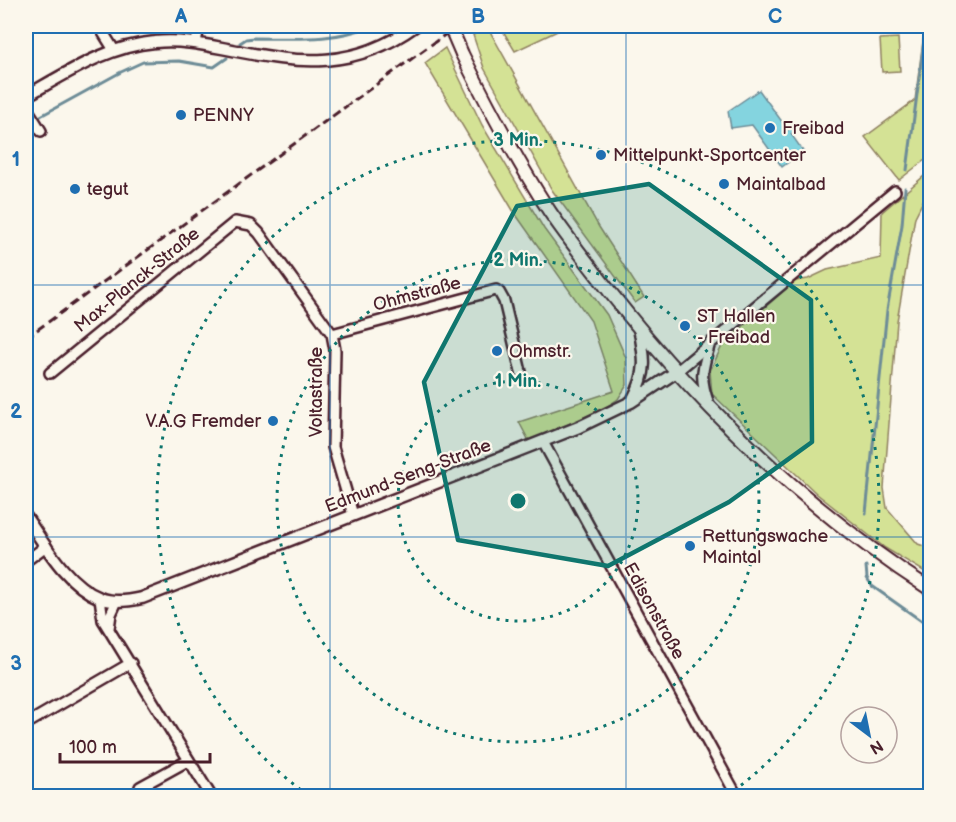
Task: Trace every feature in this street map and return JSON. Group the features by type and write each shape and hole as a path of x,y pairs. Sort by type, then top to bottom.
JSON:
{"main road":[{"path":"450,26 501,129 536,190 582,256 676,372 774,470 823,512 857,539 930,589"}],"street":[{"path":"99,26 114,50"},
{"path":"196,43 199,26"},
{"path":"26,96 87,62 114,50 152,42 196,43 292,61 322,61 361,53 415,26"},
{"path":"26,107 42,131"},
{"name":"Edmund-Seng-Straße","path":"100,598 117,601 148,597 596,420 631,402 676,372 895,191"},
{"name":"Max-Planck-Straße","path":"50,373 235,222 247,224"},
{"name":"Voltastraße","path":"247,224 259,233 332,334 335,350 333,447 353,515"},
{"name":"Ohmstraße","path":"332,334 496,290 500,292 504,301 521,372"},
{"path":"631,402 641,385 645,369 639,328"},
{"path":"710,407 702,385 702,374 711,343"},
{"name":"Edisonstraße","path":"543,442 736,796"},
{"path":"26,517 68,573 100,598 103,620 211,796"},
{"path":"26,561 46,546"},
{"path":"110,628 110,619 117,601"},
{"path":"26,724 131,663"},
{"path":"140,787 189,760"}],"highlighted area":[{"path":"649,184 811,300 812,442 729,502 608,566 458,540 424,382 517,206"}],"green space":[{"path":"487,26 599,227 644,297 635,303 552,190 484,68 473,35"},
{"path":"500,26 568,26 515,51"},
{"path":"925,26 930,26 930,156 899,180 865,137 915,100"},
{"path":"898,38 900,71 882,72 880,39"},
{"path":"445,48 482,125 544,229 607,315 626,358 627,385 618,399 603,409 529,441 519,422 614,391 591,321 514,212 425,63"},
{"path":"930,171 930,187 915,217 897,321 884,488 887,508 918,544 930,548 930,575 885,548 817,494 712,394 710,371 723,344 795,281 808,279 827,270 881,258 882,212"}],"water":[{"name":"Freibad","path":"759,90 788,130 797,124 800,127 791,134 803,151 782,167 752,125 731,128 728,111"}],"waterway":[{"path":"240,43 254,38 327,37 370,26"},
{"path":"907,170 926,26"},
{"path":"26,124 143,62 179,61 214,67 227,58"},
{"path":"866,513 887,310 902,225 905,188"},
{"path":"866,566 867,578 872,586 930,627"}],"railway":[{"path":"26,338 457,26"}],"place":[{"name":"PENNY","path":"181,115"},
{"name":"Freibad","path":"770,128"},
{"name":"Mittelpunkt-Sportcenter","path":"601,155"},
{"name":"Maintalbad","path":"724,184"},
{"name":"tegut","path":"75,189"},
{"name":"ST Hallen - Freibad","path":"685,326"},
{"name":"Ohmstr.","path":"497,351"},
{"name":"V.A.G Fremder","path":"273,421"},
{"name":"Rettungswache Maintal","path":"690,546"}]}
